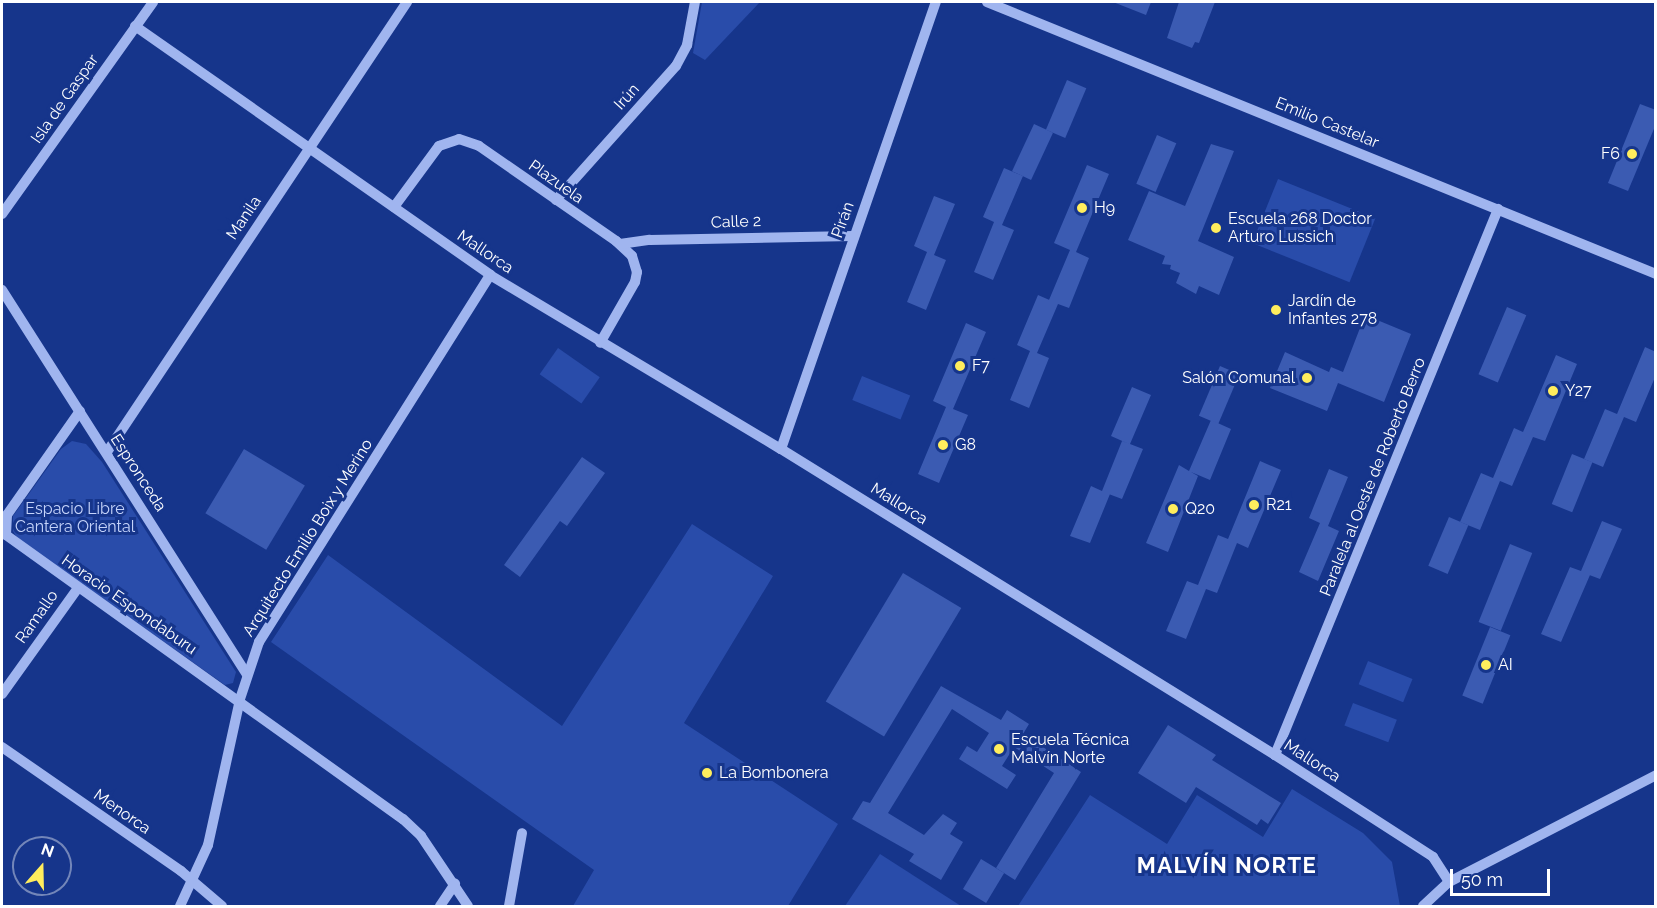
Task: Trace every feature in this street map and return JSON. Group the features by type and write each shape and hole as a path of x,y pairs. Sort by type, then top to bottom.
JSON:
{"street":[{"name":"Isla de Gaspar","path":"2,214 153,2"},
{"name":"Manila","path":"107,452 407,2"},
{"name":"Irún","path":"556,200 676,66 687,45 695,2"},
{"name":"Pirán","path":"781,449 936,2"},
{"name":"Emilio Castelar","path":"987,2 1656,274"},
{"name":"Mallorca","path":"135,26 490,275 600,344 781,449 1275,755 1433,857 1449,882"},
{"name":"Plazuela","path":"394,207 431,154 448,141 459,139 479,146 620,244 636,265 635,282 600,344"},
{"name":"Paralela al Oeste de Roberto Berro","path":"1275,755 1498,209"},
{"name":"Calle 2","path":"620,244 650,240 853,236"},
{"name":"Arquitecto Emilio Boix y Merino","path":"180,906 193,883 215,820 240,699 259,642 490,275"},
{"name":"Espronceda","path":"2,290 247,674"},
{"name":"Horacio Espondaburu","path":"80,411 7,515 5,531 12,541 240,699"},
{"name":"Ramallo","path":"2,694 78,588"},
{"path":"240,699 403,819 421,836 468,906"},
{"name":"Menorca","path":"2,747 222,906"},
{"path":"1423,906 1449,882 1656,775"},
{"path":"509,906 522,833"},
{"path":"440,906 455,884"}],"green space":[{"path":"702,2 760,2 705,60 693,53"},
{"path":"1278,179 1375,218 1350,282 1252,243"},
{"path":"558,348 600,377 581,403 540,374"},
{"path":"862,376 910,395 900,420 852,400"},
{"name":"Espacio Libre Cantera Oriental","path":"72,441 86,444 102,462 236,672 233,683 225,685 17,538 13,531 13,516 61,449"},
{"path":"692,524 773,576 684,723 838,824 788,906 573,906 594,870 271,642 328,555 562,726"},
{"path":"1368,661 1413,679 1403,702 1359,684"},
{"path":"1353,703 1397,720 1388,742 1344,725"},
{"path":"1292,789 1363,833 1392,862 1400,906 1018,906 1090,795 1167,844 1197,795 1263,837"},
{"path":"880,854 961,906 845,906"}],"building":[{"path":"1113,2 1151,2 1146,15"},
{"path":"1179,2 1215,2 1199,43 1195,42 1192,48 1167,38"},
{"path":"1067,80 1086,88 1065,138 1046,130"},
{"name":"F6","path":"1640,104 1656,110 1656,124 1628,191 1608,183"},
{"path":"1034,124 1053,133 1031,180 1012,171"},
{"path":"1157,135 1176,143 1156,192 1136,184"},
{"path":"1211,144 1234,151 1198,241 1234,257 1219,295 1199,286 1196,294 1176,283 1180,273 1170,269 1171,265 1162,264 1165,256 1128,240 1149,191 1185,206"},
{"path":"1087,165 1109,174 1076,252 1089,258 1069,308 1058,304 1037,353 1049,358 1029,408 1010,400 1030,351 1017,345 1038,295 1049,300 1070,250 1054,243"},
{"path":"1004,168 1023,176 1002,225 1014,230 993,280 974,272 994,222 983,217"},
{"path":"934,196 955,204 934,255 946,260 926,310 907,302 927,252 914,246"},
{"path":"1507,307 1526,315 1498,382 1478,374"},
{"path":"1365,315 1411,334 1384,402 1338,383 1327,411 1270,388 1285,352 1329,372 1331,367 1343,372"},
{"path":"966,323 986,332 953,409 968,415 939,483 918,474 946,407 933,401"},
{"path":"1645,347 1656,352 1656,375 1636,422 1624,417 1603,467 1584,459 1605,409 1617,414"},
{"path":"1556,355 1577,364 1545,441 1533,437 1512,486 1500,481 1480,530 1460,522 1481,473 1493,478 1514,428 1523,432"},
{"path":"1220,366 1239,374 1218,424 1199,416"},
{"path":"1132,387 1151,395 1130,444 1143,449 1122,499 1110,494 1090,543 1070,536 1091,486 1102,491 1122,441 1129,444 1111,436"},
{"name":"Q20","path":"1211,420 1231,429 1210,480 1191,472 1198,476 1168,552 1146,543 1179,465 1189,471"},
{"path":"244,449 305,486 266,550 205,513"},
{"path":"1572,454 1592,462 1572,512 1552,504"},
{"path":"582,457 605,473 567,526 560,521 520,577 504,565"},
{"path":"1260,461 1281,470 1248,548 1237,543 1217,593 1206,589 1186,639 1166,631 1187,581 1198,585 1218,535 1228,539"},
{"path":"1329,469 1348,477 1328,526 1339,531 1318,581 1299,572 1320,523 1309,518"},
{"path":"1449,517 1468,525 1448,574 1428,566"},
{"path":"1602,521 1622,529 1600,579 1590,575 1561,642 1541,634 1570,567 1581,571"},
{"path":"1510,544 1532,553 1501,631 1479,622"},
{"path":"903,573 961,608 884,737 826,702"},
{"name":"AI","path":"1490,627 1510,635 1483,704 1462,696"},
{"path":"941,686 1001,720 1007,710 1029,724 1023,734 1081,772 1015,880 996,868 1054,773 1014,747 1002,766 1016,775 1007,789 959,759 967,746 977,752 989,733 952,709 888,813 924,835 943,814 957,823 950,834 963,842 941,880 909,861 914,854 852,819 863,801 870,803"},
{"path":"1168,725 1216,755 1212,760 1281,803 1268,824 1261,819 1257,825 1196,787 1186,803 1138,773"},
{"path":"981,859 1004,873 986,903 963,889"}],"place":[{"name":"F6","path":"1632,154"},
{"name":"H9","path":"1082,208"},
{"name":"Escuela 268 Doctor Arturo Lussich","path":"1216,228"},
{"name":"Jardín de Infantes 278","path":"1276,310"},
{"name":"F7","path":"960,366"},
{"name":"Salón Comunal","path":"1307,378"},
{"name":"Y27","path":"1553,391"},
{"name":"G8","path":"943,445"},
{"name":"R21","path":"1254,505"},
{"name":"Q20","path":"1173,509"},
{"name":"AI","path":"1486,665"},
{"name":"Escuela Técnica Malvín Norte","path":"999,749"},
{"name":"La Bombonera","path":"707,773"}],"district":[{"name":"MALVÍN NORTE","path":"1227,866"}]}
